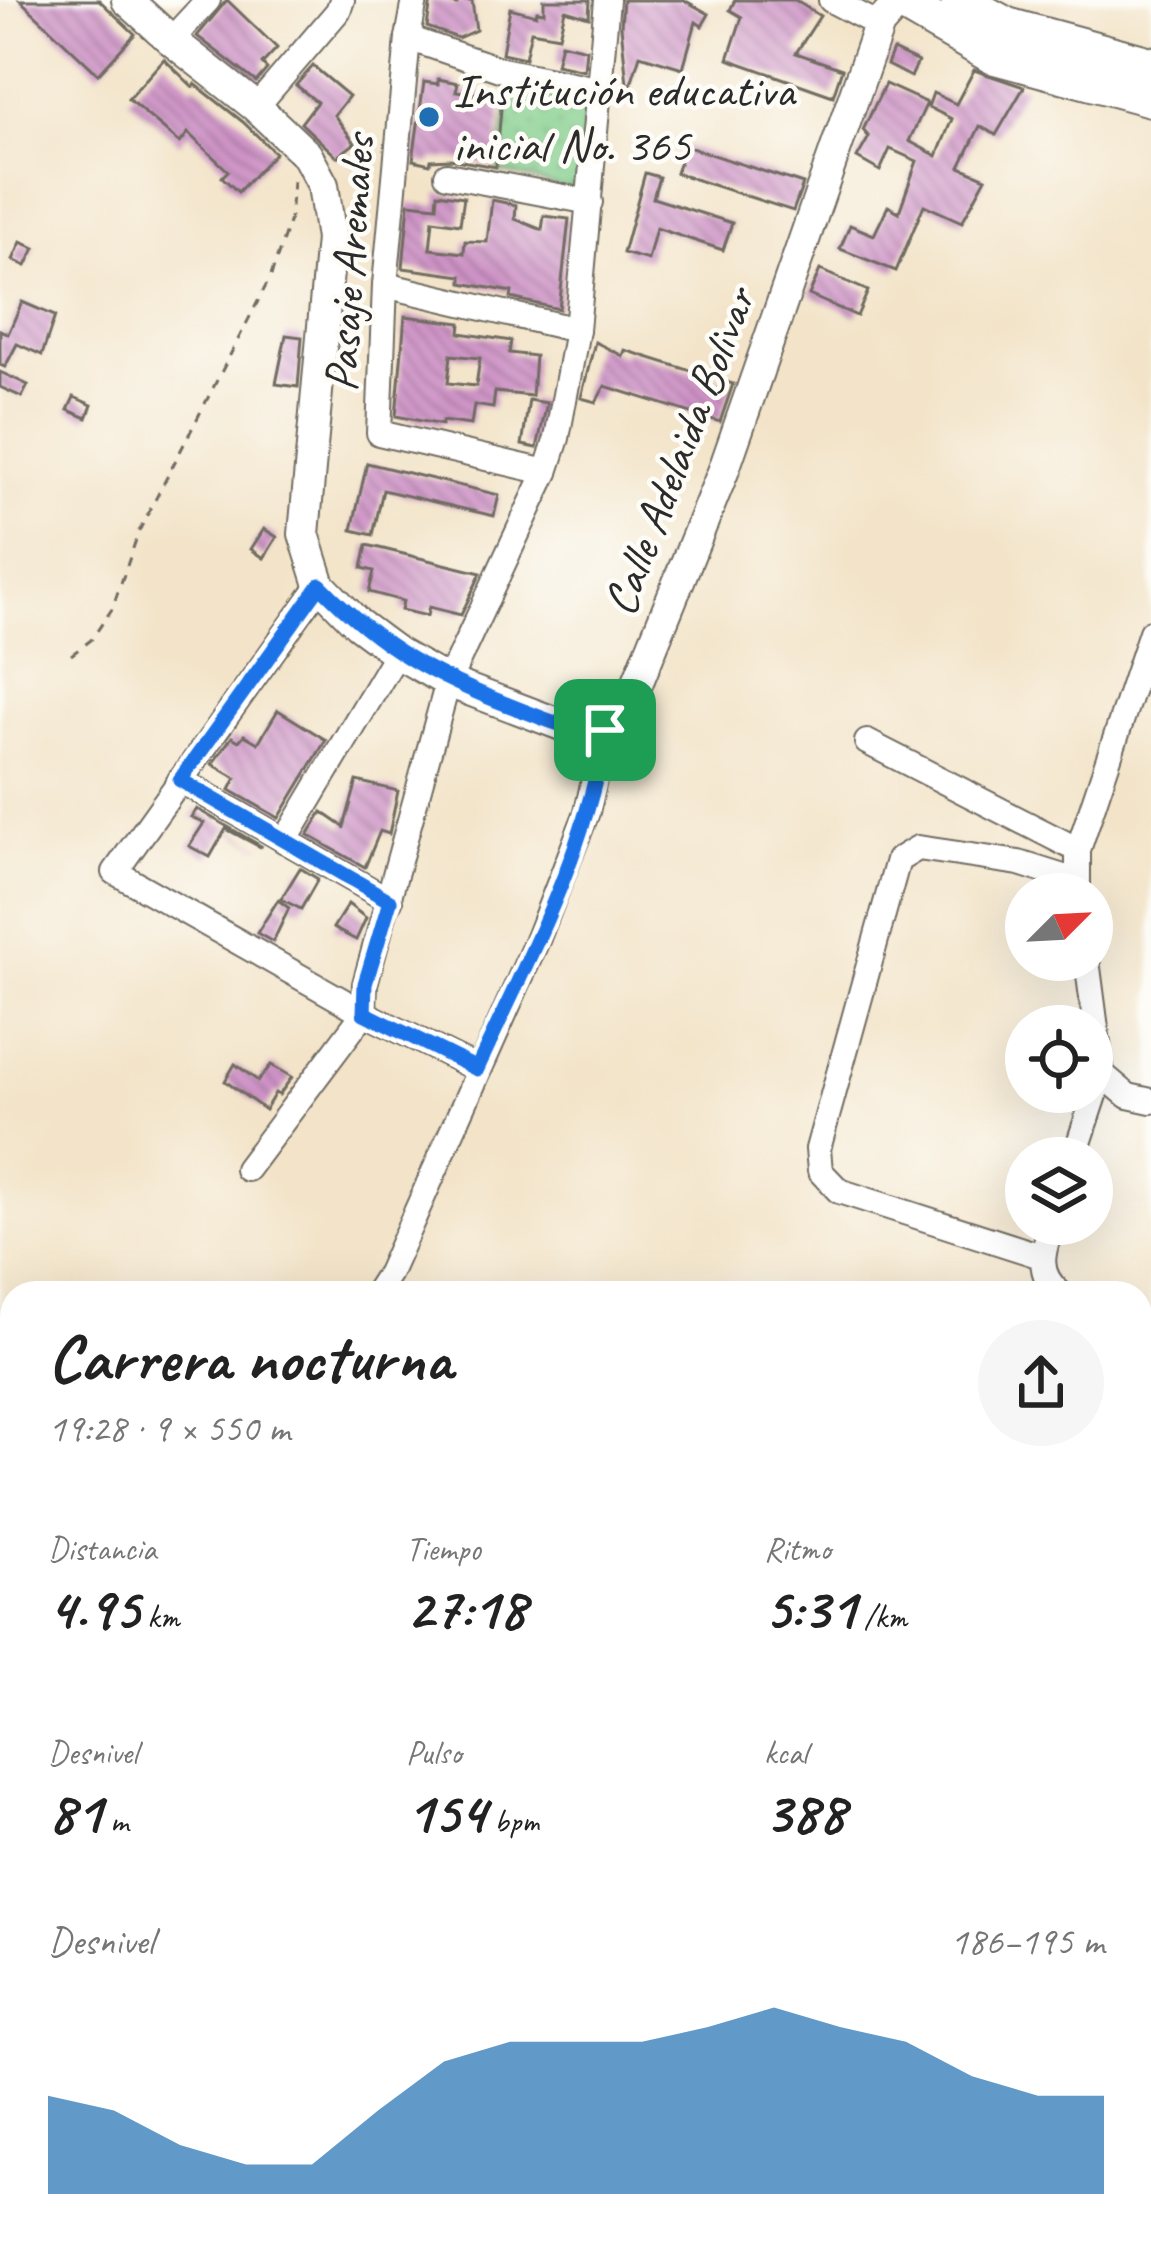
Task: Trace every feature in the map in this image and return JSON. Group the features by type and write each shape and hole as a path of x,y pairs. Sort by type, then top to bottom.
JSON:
{"highway":[{"path":"959,0 1007,26 1151,65"},
{"path":"894,7 992,55 1151,98"}],"main road":[{"path":"127,0 256,106 307,155 323,185 331,239 304,534 320,585 358,624 448,682 580,732 605,730"},
{"name":"Calle Adelaida Bolivar","path":"605,730 624,716 723,472 894,7"}],"street":[{"path":"171,40 208,0"},
{"path":"256,106 342,0"},
{"name":"Pasaje Aremales","path":"416,0 408,38 386,285 379,434 546,472"},
{"path":"248,1168 364,1013 365,984 448,682 546,472 557,438 577,330 607,0"},
{"path":"831,0 894,7"},
{"path":"408,38 502,70 601,90"},
{"path":"447,175 590,202"},
{"path":"386,285 577,330"},
{"path":"320,585 115,872 364,1013 477,1069"},
{"path":"1077,873 1078,850 1151,632"},
{"path":"285,841 397,653"},
{"path":"384,1281 538,938 587,812 605,730"},
{"path":"867,742 1078,850"},
{"path":"180,780 390,901"},
{"path":"1041,1256 839,1191 820,1171 818,1148 898,860 918,848 1019,863 1042,873"},
{"path":"1113,1083 1128,1096 1151,1101"},
{"path":"1045,1245 1041,1256 1047,1281"}],"path":[{"path":"71,655 91,640 112,609 139,531 271,276 290,219 294,178 313,166"}],"green space":[{"path":"512,79 589,98 576,191 497,171"}],"building":[{"path":"20,0 99,0 135,34 98,74"},
{"path":"227,0 277,48 262,64 267,69 256,82 197,36"},
{"path":"431,0 457,5 458,1 472,1 476,30 458,38 427,27"},
{"path":"544,0 590,0 589,17 565,10 559,36 531,31 525,58 502,53 510,8 536,15 544,12"},
{"path":"623,0 684,0 709,14 702,26 696,22 683,68 640,55 628,93 621,26"},
{"path":"735,0 795,0 820,16 796,53 842,69 833,96 728,59 742,17 730,10"},
{"path":"561,43 586,49 584,70 556,64"},
{"path":"893,50 918,62 911,77 887,65"},
{"path":"164,59 275,153 238,192 222,177 228,171 188,133 180,143 128,99"},
{"path":"313,66 349,96 334,115 355,143 337,157 301,123 317,102 296,85"},
{"path":"974,70 1024,87 996,135 980,126 960,167 986,178 962,222 924,205 896,271 840,249 850,225 874,235 888,206 899,212 917,161 890,149 880,171 857,158 869,137 863,130 885,84 927,103 909,141 937,156 952,119 928,107 933,93 956,104"},
{"path":"438,79 458,83 456,91 502,97 496,167 450,159 431,160 430,164 413,160 424,82 438,84"},
{"path":"685,146 803,184 793,211 676,173"},
{"path":"645,173 659,177 653,198 732,223 723,250 656,228 648,260 623,253"},
{"path":"438,193 464,197 460,224 433,220 430,249 464,253 465,241 487,242 492,200 516,205 515,219 542,230 544,216 569,219 559,309 511,298 512,292 462,283 462,276 403,268 409,203 437,206"},
{"path":"21,242 35,248 26,266 13,260"},
{"path":"820,270 868,291 857,316 809,295"},
{"path":"22,302 55,316 42,355 17,344 5,367 0,365 0,330 8,334"},
{"path":"405,316 461,323 460,333 511,341 509,353 535,356 532,396 495,392 493,408 474,405 471,425 396,416","holes":["451,355 480,358 476,386 448,383"]},
{"path":"286,335 302,337 298,387 276,384"},
{"path":"595,342 623,356 625,350 733,384 720,422 605,386 596,402 581,398"},
{"path":"0,372 28,385 22,397 0,387"},
{"path":"74,397 92,405 87,418 68,410"},
{"path":"529,400 547,403 537,448 522,445"},
{"path":"367,463 499,495 494,516 383,490 373,535 352,530"},
{"path":"264,529 277,537 264,558 251,549"},
{"path":"367,545 481,573 461,615 429,607 427,616 401,610 403,601 369,592 374,571 362,568"},
{"path":"278,710 326,740 279,818 230,790 236,778 212,764 232,737 239,741 244,735 258,743"},
{"path":"357,781 398,791 389,834 380,831 365,867 308,835 322,812 344,827"},
{"path":"197,809 261,846 226,829 210,857 189,846 204,823 191,817"},
{"path":"300,868 318,879 301,909 281,899"},
{"path":"278,900 289,908 273,942 257,933"},
{"path":"348,904 366,918 356,940 333,928"},
{"path":"235,1064 258,1081 271,1065 292,1077 265,1110 225,1081"}],"place":[{"name":"Institución educativa inicial No. 365","path":"429,117"}],"route":[{"path":"320,585 358,624 448,682 580,732 605,730 587,812 538,938 477,1069 364,1013 365,984 390,901 180,780 320,585"}]}
